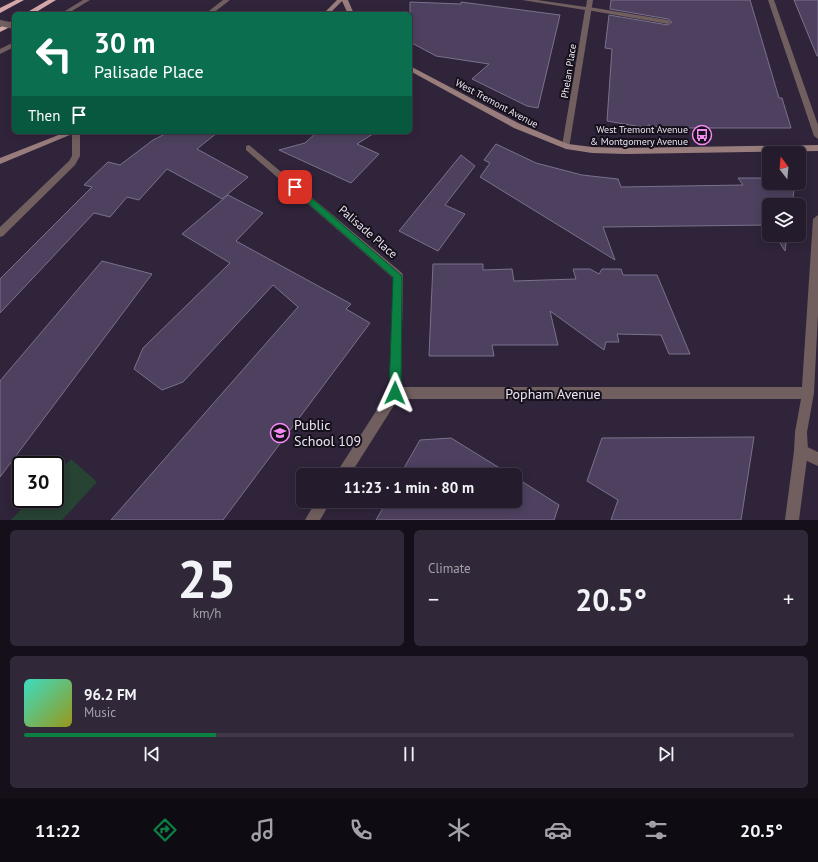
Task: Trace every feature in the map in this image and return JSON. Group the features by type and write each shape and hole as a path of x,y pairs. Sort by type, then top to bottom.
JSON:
{"highway":[{"path":"0,11 21,0"},
{"path":"32,12 53,0"},
{"path":"0,30 12,23"}],"main road":[{"path":"328,12 340,0"},
{"path":"345,0 350,12"},
{"name":"West Tremont Avenue","path":"412,69 517,126 566,146 592,150 626,151 818,148"},
{"path":"0,161 70,134"}],"street":[{"path":"66,12 86,0"},
{"path":"211,12 227,0"},
{"path":"525,0 668,22"},
{"name":"Phelan Place","path":"566,146 590,0"},
{"path":"771,0 818,136"},
{"path":"0,23 12,26"},
{"path":"0,52 12,45"},
{"path":"0,233 72,163 76,156 75,134"},
{"name":"Palisade Place","path":"249,148 398,276 395,393"},
{"path":"792,520 801,451 801,432 808,394 818,219"},
{"path":"347,468 395,393"},
{"name":"Popham Avenue","path":"395,393 808,394"},
{"path":"801,451 818,459"},
{"path":"312,520 320,508"}],"green space":[{"path":"71,459 97,482 62,520 11,520 22,508 64,508 64,466"}],"building":[{"path":"611,0 750,0 779,98 782,98 791,128 666,128 648,125 648,128 607,121 612,49 605,48 609,15 668,25 672,22 668,19 610,9"},
{"path":"794,0 818,0 818,56 817,56"},
{"path":"410,2 461,4 461,2 560,15 538,108 527,106 472,79 489,64 436,56 412,43 412,12 410,12"},
{"path":"165,134 216,134 197,149 248,177 222,199 167,169 139,200 127,197 110,217 94,213 0,313 0,279 92,187 84,185 108,162 120,165 153,140"},
{"path":"315,134 373,134 357,144 379,154 351,183 279,150 305,143"},
{"path":"496,144 536,163 582,175 618,179 621,187 743,185 738,178 762,178 762,190 794,190 793,198 762,198 762,225 603,227 615,260 480,177 490,163 484,160"},
{"path":"461,155 475,166 445,205 465,214 438,251 399,231"},
{"path":"228,195 263,213 236,241 351,304 346,309 370,323 223,520 111,520 298,307 273,285 183,382 162,390 134,369 143,348 230,263 182,234"},
{"path":"779,242 786,242 785,251"},
{"path":"102,261 152,274 16,456 12,456 12,461 0,477 0,381"},
{"path":"433,264 483,264 483,270 512,269 514,281 576,279 573,269 590,269 599,274 602,269 621,269 623,275 657,275 690,354 669,354 661,335 617,334 619,342 606,342 604,350 550,311 558,345 492,345 494,356 429,356"},
{"path":"754,437 741,520 611,520 618,500 587,481 602,438"},
{"path":"451,438 500,468 404,468 420,440"},
{"path":"522,481 559,505 554,520 376,520 383,508 522,508"}],"place":[{"name":"West Tremont Avenue & Montgomery Avenue","path":"702,135"},
{"name":"Public School 109","path":"280,433"}],"route":[{"path":"295,187 398,276 395,393"}]}
